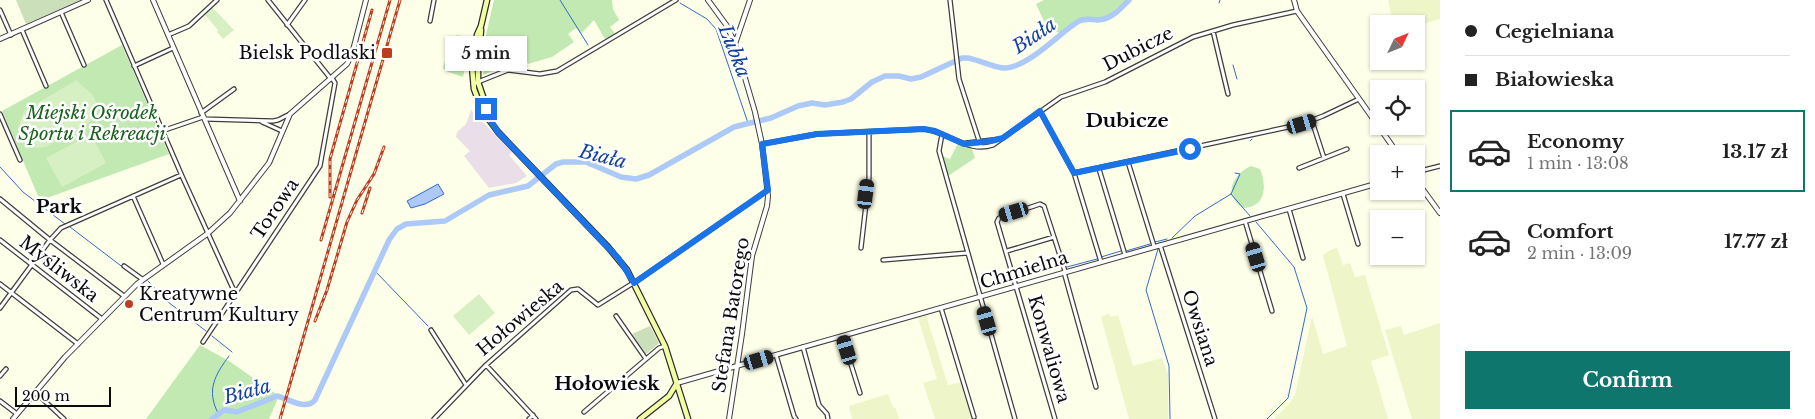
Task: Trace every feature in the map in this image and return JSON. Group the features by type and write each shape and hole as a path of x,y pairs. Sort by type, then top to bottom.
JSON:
{"main road":[{"path":"487,0 481,26 478,82 492,123"},
{"path":"481,26 477,35 473,56 473,84 482,110 536,172 619,259 634,283 665,346 688,419"},
{"path":"640,419 669,396 677,384"},
{"path":"669,396 682,398"}],"street":[{"path":"0,39 88,0"},
{"path":"106,0 181,175 235,294"},
{"path":"153,0 240,201"},
{"path":"168,35 189,26 217,0"},
{"path":"268,0 331,78"},
{"path":"287,24 305,0"},
{"path":"202,116 259,121 278,120 290,114 344,68 350,60 366,0"},
{"path":"430,21 434,0"},
{"path":"473,84 508,70 540,74 557,71 676,0"},
{"path":"708,0 730,31 735,44"},
{"path":"735,44 750,0"},
{"path":"762,144 817,134 924,129 942,134 973,147 981,147 981,141 971,119 957,66 950,0"},
{"path":"1294,0 1297,10 1392,145"},
{"path":"0,10 11,35"},
{"name":"Dubicze","path":"981,147 993,145 1061,97 1105,82 1173,47 1213,31 1297,10"},
{"path":"61,12 84,65"},
{"path":"22,30 46,86"},
{"path":"730,31 739,31"},
{"path":"1213,31 1228,94"},
{"name":"Stefana Batorego","path":"729,419 752,256 767,206 768,190 759,128 735,44"},
{"path":"134,66 173,48"},
{"name":"Torowa","path":"203,342 320,166 335,83 331,78"},
{"path":"162,130 202,116 234,89"},
{"path":"1074,173 1312,121 1359,99"},
{"path":"1040,111 1074,173 1101,262"},
{"path":"0,114 20,160"},
{"path":"13,419 78,344 124,296 142,279 207,234 221,222 240,201 269,162 290,114"},
{"path":"259,121 282,131"},
{"path":"1312,121 1324,158"},
{"path":"861,248 868,178 870,132"},
{"path":"942,134 939,151 1015,419"},
{"name":"Dubicze","path":"964,144 1003,138"},
{"path":"1299,168 1347,149"},
{"path":"1128,162 1154,246"},
{"path":"1425,170 1440,166"},
{"path":"1099,169 1125,255"},
{"path":"0,308 50,240 67,225 181,175"},
{"name":"Chmielna","path":"677,384 1370,186"},
{"path":"634,283 768,190"},
{"path":"1425,192 1440,213"},
{"path":"1343,194 1358,244"},
{"path":"132,196 162,264"},
{"path":"0,199 124,296"},
{"name":"Konwaliowa","path":"1054,236 1046,208 1042,205 1001,216 997,222 1007,251 1054,419"},
{"path":"1289,209 1303,258"},
{"path":"1245,221 1272,311"},
{"path":"1007,251 1054,236 1096,387"},
{"name":"Myśliwska","path":"0,240 102,319"},
{"name":"Owsiana","path":"1160,245 1215,419"},
{"path":"883,260 967,252"},
{"path":"124,266 142,279"},
{"name":"Hołowieska","path":"434,419 486,365 573,289 578,289 598,305 634,283"},
{"path":"0,284 78,344"},
{"path":"941,308 974,417"},
{"path":"616,316 646,360"},
{"path":"431,330 466,385"},
{"path":"842,336 860,393"},
{"path":"584,412 659,348 665,346"},
{"path":"803,347 819,406 828,419"},
{"path":"776,355 796,419"},
{"path":"486,365 536,419"},
{"path":"0,376 6,368"},
{"path":"35,392 64,419"},
{"path":"0,401 17,414"},
{"path":"529,419 533,415"}],"shaded area":[{"path":"471,110 512,152 509,155 527,176 516,183 489,188 464,156 470,151 456,137 457,132 466,124"}],"green space":[{"path":"16,0 80,0 26,24"},
{"path":"494,0 612,0 613,9 619,20 610,27 615,34 605,39 594,20 581,34 576,28 568,34 574,42 552,57 528,64 526,59 517,61 520,69 501,69 483,75 486,35"},
{"path":"1044,0 1129,0 1114,15 1100,20 1081,20 1064,34 1048,30 1036,4"},
{"path":"1388,0 1440,0 1440,19 1425,23 1425,15 1391,15"},
{"path":"213,8 234,30 223,39 205,15"},
{"path":"457,35 471,40 463,77 446,71 443,68 451,40"},
{"name":"Miejski Ośrodek Sportu i Rekreacji","path":"122,45 169,154 44,199 38,196 2,111"},
{"path":"77,80 95,99 96,110 94,116 85,126 48,146 36,148 30,146 25,142 20,131 21,117 24,111"},
{"path":"91,134 106,163 62,187 46,158"},
{"path":"958,143 972,149 975,158 948,176 942,156 950,159"},
{"path":"1251,166 1260,169 1264,182 1263,195 1256,204 1243,208 1233,197 1232,185 1239,174"},
{"path":"1337,248 1343,265 1350,263 1355,277 1365,275 1389,355 1371,361 1388,419 1274,419 1295,395 1312,316 1323,354 1347,346 1323,255"},
{"path":"479,294 495,313 469,335 453,316"},
{"path":"1109,314 1111,317 1118,315 1133,366 1162,358 1168,374 1168,419 1129,419 1101,317"},
{"path":"926,315 948,385 963,382 974,419 935,419 923,383 937,379 918,318"},
{"path":"1440,323 1440,419 1412,419 1385,330 1401,326 1404,335"},
{"path":"650,326 659,343 645,355 632,334"},
{"path":"200,345 229,361 279,396 269,419 146,419"},
{"path":"888,394 899,419 852,419 849,406"}],"water":[{"path":"438,184 444,194 425,204 411,208 407,201"}],"waterway":[{"path":"560,0 588,45"},
{"name":"Biała","path":"212,419 224,410 237,412 277,396 302,404 311,403 315,400 389,240 397,229 406,224 445,221 489,195 528,186 556,164 563,162 586,162 621,177 636,179 649,175 734,127 771,118 798,106 812,103 825,105 843,102 851,99 872,82 885,76 899,76 911,79 921,77 962,58 972,59 1001,68 1014,66 1034,56 1079,21 1107,18 1129,0"},
{"name":"Lubka","path":"680,3 707,19 716,29 748,123"},
{"path":"1233,65 1237,79"},
{"path":"0,167 23,192 65,224"},
{"path":"1172,238 1195,216 1231,194 1240,174 1235,173"},
{"path":"1231,194 1250,216"},
{"path":"1256,222 1294,267 1307,308 1288,398 1267,419"},
{"path":"70,227 137,278"},
{"path":"1155,242 1167,239"},
{"path":"1126,251 1150,244"},
{"path":"1158,249 1146,290 1169,366 1170,419"},
{"path":"1101,257 1121,251"},
{"path":"1067,267 1097,259"},
{"path":"375,271 428,326"},
{"path":"148,281 168,302 206,331"},
{"path":"212,336 232,352"},
{"path":"218,413 214,405 214,383 216,376 229,356"}],"railway":[{"path":"321,240 390,0"},
{"path":"280,419 400,0"},
{"path":"330,197 330,159 372,10"},
{"path":"315,321 327,290 347,222 357,200 374,174 384,147"},
{"path":"362,213 370,188"}],"place":[{"name":"Bielsk Podlaski","path":"387,53"},
{"name":"Kreatywne Centrum Kultury","path":"129,304"}],"district":[{"name":"Dubicze","path":"1127,120"},
{"name":"Park","path":"59,206"},
{"name":"Hołowiesk","path":"607,383"}],"route":[{"path":"486,109 498,132 602,240 619,259 634,283 768,190 762,144 817,134 924,129 935,131 964,144 991,141 1003,138 1040,111 1074,173 1190,149"}]}
